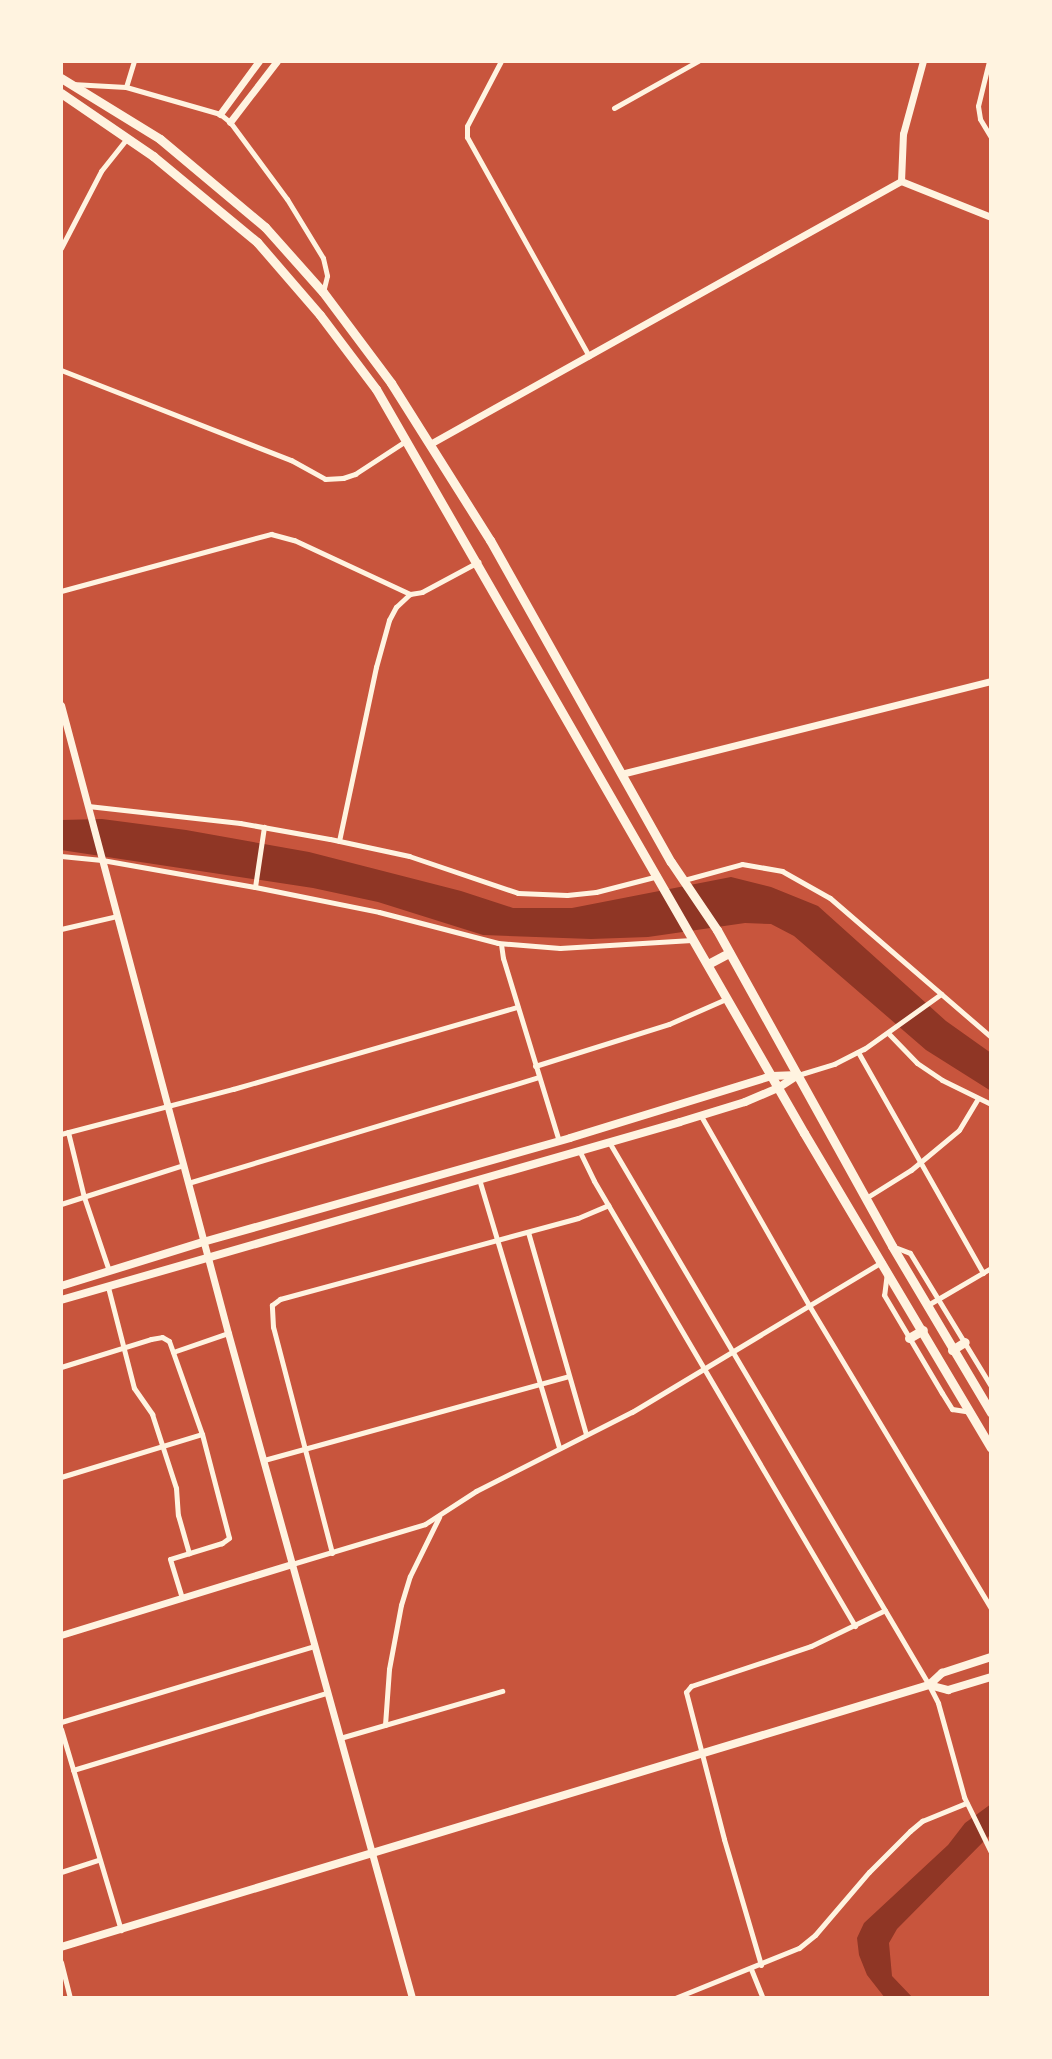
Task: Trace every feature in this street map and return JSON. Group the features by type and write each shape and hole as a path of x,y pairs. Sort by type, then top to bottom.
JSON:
{"main road":[{"path":"61,78 160,139 265,227 323,292 391,383 490,540 621,774 717,930 926,1306 991,1413"},
{"path":"61,93 128,137 257,242 310,302 369,379 478,562 778,1088 991,1448"},
{"path":"310,302 323,292"},
{"path":"708,964 729,953"},
{"path":"61,1286 772,1076 797,1075"},
{"path":"61,1300 701,1116 778,1088 797,1075"},
{"path":"909,1338 923,1330"},
{"path":"952,1350 965,1342"},
{"path":"61,1947 929,1685 942,1673 991,1657"},
{"path":"929,1685 948,1690 991,1677"}],"street":[{"path":"126,88 134,61"},
{"path":"220,114 259,61"},
{"path":"230,122 277,61"},
{"path":"501,61 467,126 467,137 590,356"},
{"path":"614,108 698,61"},
{"path":"901,181 903,134 923,61"},
{"path":"989,61 978,106 980,119 991,137"},
{"path":"71,84 126,88 220,114 230,122 287,199 323,258 327,276 323,292"},
{"path":"61,248 102,171 128,137"},
{"path":"430,444 901,181"},
{"path":"901,181 991,217"},
{"path":"61,370 291,460 325,479 355,474 407,440"},
{"path":"61,591 271,534 294,540 410,594 422,592 478,562"},
{"path":"339,841 376,667 391,613 410,594"},
{"path":"621,774 991,681"},
{"path":"61,705 203,1242 411,1998"},
{"path":"89,809 264,827 339,841 409,856 518,893 566,895 596,892 659,878"},
{"path":"255,887 264,827"},
{"path":"61,856 102,860 255,887 379,912 468,938 502,944 560,948 693,936"},
{"path":"684,880 742,864 782,871 830,898 991,1037"},
{"path":"61,929 117,916"},
{"path":"502,944 517,1007 559,1141"},
{"path":"797,1075 817,1070 858,1052 889,1034 941,994"},
{"path":"535,1066 669,1024 728,998"},
{"path":"108,1271 65,1133 517,1007"},
{"path":"889,1034 917,1063 991,1104"},
{"path":"858,1052 983,1273"},
{"path":"188,1183 538,1077"},
{"path":"866,1198 959,1130 978,1098"},
{"path":"701,1116 810,1307 991,1608"},
{"path":"609,1142 929,1685 938,1703 966,1803 991,1852"},
{"path":"579,1150 608,1205 855,1626"},
{"path":"61,1203 183,1165"},
{"path":"479,1179 559,1447"},
{"path":"332,1553 273,1327 274,1304 280,1299 528,1232 608,1205"},
{"path":"528,1232 586,1434"},
{"path":"892,1246 910,1253 990,1383 975,1390"},
{"path":"61,1635 409,1530 439,1516 476,1491 559,1447 632,1412 884,1266 884,1294 909,1338 952,1409 970,1412"},
{"path":"926,1306 991,1268"},
{"path":"108,1287 122,1350 136,1393 148,1407 176,1488 178,1515 189,1553"},
{"path":"173,1352 228,1333"},
{"path":"61,1367 162,1337 168,1338 202,1434 229,1538 222,1544 170,1559 182,1598"},
{"path":"264,1461 569,1376"},
{"path":"61,1477 202,1434"},
{"path":"385,1725 389,1669 401,1605 410,1576 439,1516"},
{"path":"761,1965 685,1698 688,1688 790,1654 885,1610"},
{"path":"61,1721 314,1646"},
{"path":"340,1738 502,1691"},
{"path":"73,1770 327,1693"},
{"path":"61,1729 121,1930"},
{"path":"675,1998 761,1965 808,1942 869,1872 917,1825 966,1803"},
{"path":"61,1872 99,1860"},
{"path":"61,1962 70,1998"},
{"path":"751,1969 763,1998"}],"shaded area":[{"path":"102,819 186,830 309,852 461,891 513,908 572,908 731,877 771,887 818,906 946,1021 991,1053 991,1091 926,1050 794,936 771,924 745,923 648,937 591,939 483,935 378,902 313,888 61,850 61,820"},
{"path":"991,1804 991,1834 897,1929 889,1943 892,1976 913,1998 885,1998 867,1975 859,1955 857,1938 864,1923 948,1845 965,1823"}]}
